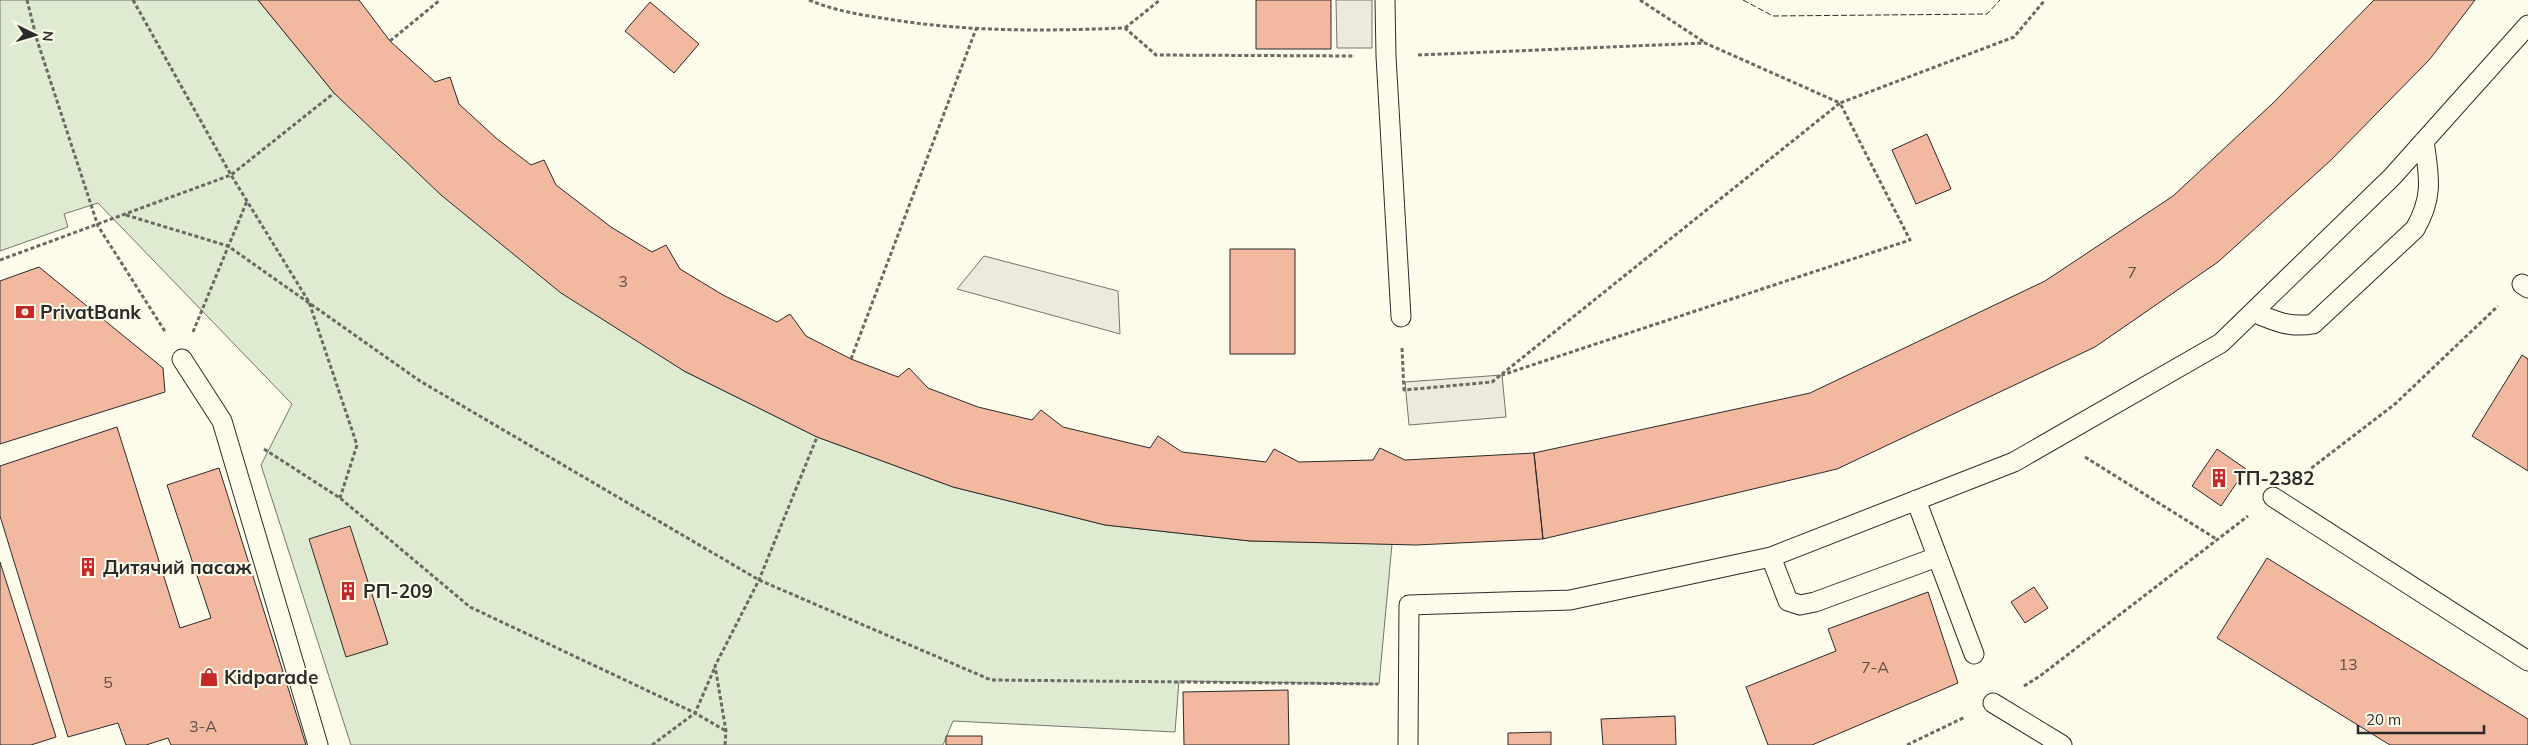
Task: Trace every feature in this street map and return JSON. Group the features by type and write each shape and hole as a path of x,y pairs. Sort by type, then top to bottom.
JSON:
{"lane":[{"path":"1385,0 1386,56 1401,317"},
{"path":"1408,745 1410,605 1570,600 1771,557 2014,462 2221,343 2392,177 2528,24"},
{"path":"2253,312 2282,324 2298,327 2313,324 2415,229 2424,213 2429,198 2430,182 2424,141"},
{"path":"182,359 222,421 318,745"},
{"path":"2273,497 2528,661"},
{"path":"1916,500 1974,654"},
{"path":"1771,557 1788,601 1800,605 1815,602 1937,557"},
{"path":"1993,703 2062,745"}],"path":[{"path":"27,0 37,40 98,226 182,359"},
{"path":"133,0 231,175 309,302 357,445 340,498"},
{"path":"390,41 440,0"},
{"path":"809,0 835,11 946,28 1038,31 1125,28 1160,0"},
{"path":"1502,375 1910,240 1840,103 1705,43 1640,0"},
{"path":"1401,317 1404,390 1492,382 1840,103 2014,36 2045,0"},
{"path":"1125,28 1156,55 1386,56 1705,43"},
{"path":"851,359 976,29"},
{"path":"0,260 98,226 231,175 334,93"},
{"path":"182,359 247,200"},
{"path":"126,215 228,246 420,381 759,580 991,680 1409,684"},
{"path":"1907,745 1993,703 2040,676 2395,404 2525,286"},
{"path":"222,421 340,498 470,607 695,713 726,731"},
{"path":"652,745 695,713 759,580 817,437"},
{"path":"2054,439 2218,540"},
{"path":"716,666 726,731 725,745"}],"green space":[{"path":"0,0 258,0 334,93 684,371 817,437 953,487 1105,525 1250,541 1392,544 1379,684 1179,681 1175,732 953,721 943,745 351,745 261,465 292,404 98,203 64,214 68,227 0,251"}],"shaded area":[{"path":"1336,0 1372,0 1372,48 1337,48"},
{"path":"984,256 1118,291 1120,334 957,289"},
{"path":"1502,375 1506,417 1409,425 1405,382"}],"building":[{"path":"258,0 359,0 390,41 435,82 450,77 459,104 496,138 531,165 544,160 556,185 611,227 652,252 666,245 680,269 723,295 777,322 790,314 806,336 851,359 898,377 909,368 928,388 978,407 1032,420 1041,410 1063,427 1150,448 1158,436 1182,452 1266,462 1274,449 1299,462 1373,460 1380,448 1405,460 1534,453 1543,539 1416,545 1250,541 1105,525 953,487 817,437 684,371 561,293 441,195 334,93"},
{"path":"1256,0 1331,0 1331,49 1256,49"},
{"path":"2374,0 2475,0 2430,59 2330,161 2218,262 2095,347 1837,469 1543,539 1534,453 1810,393 2045,281 2173,196 2272,104"},
{"path":"650,2 699,44 674,73 625,31"},
{"path":"1927,134 1951,189 1916,204 1892,150"},
{"path":"1230,249 1295,249 1295,354 1230,354"},
{"path":"39,267 163,368 165,392 0,444 0,281"},
{"path":"2522,355 2528,359 2528,471 2472,436"},
{"name":"Дитячий пасаж","path":"117,427 180,628 211,618 167,485 219,468 306,745 171,745 168,738 146,745 126,745 118,723 68,737 0,516 0,466"},
{"name":"ТП-2382","path":"2217,449 2246,469 2221,506 2192,486"},
{"name":"РП-209","path":"350,526 388,644 346,657 309,539"},
{"path":"2267,558 2528,719 2528,745 2390,745 2217,638"},
{"path":"0,562 56,737 31,745 0,745"},
{"path":"2034,587 2048,608 2025,623 2011,602"},
{"path":"1928,592 1958,683 1812,745 1768,745 1746,687 1836,651 1828,629"},
{"path":"1288,690 1289,745 1184,745 1183,692"},
{"path":"1675,716 1676,745 1603,745 1601,719"},
{"path":"1551,732 1551,745 1508,745 1508,733"},
{"path":"946,736 982,736 982,745 946,745"}],"fence":[{"path":"1743,0 1773,16 1987,14 2000,0"}],"place":[{"name":"PrivatBank","path":"25,312"},
{"name":"ТП-2382","path":"2219,478"},
{"name":"Дитячий пасаж","path":"88,567"},
{"name":"РП-209","path":"348,591"},
{"name":"Kidparade","path":"209,677"}]}
